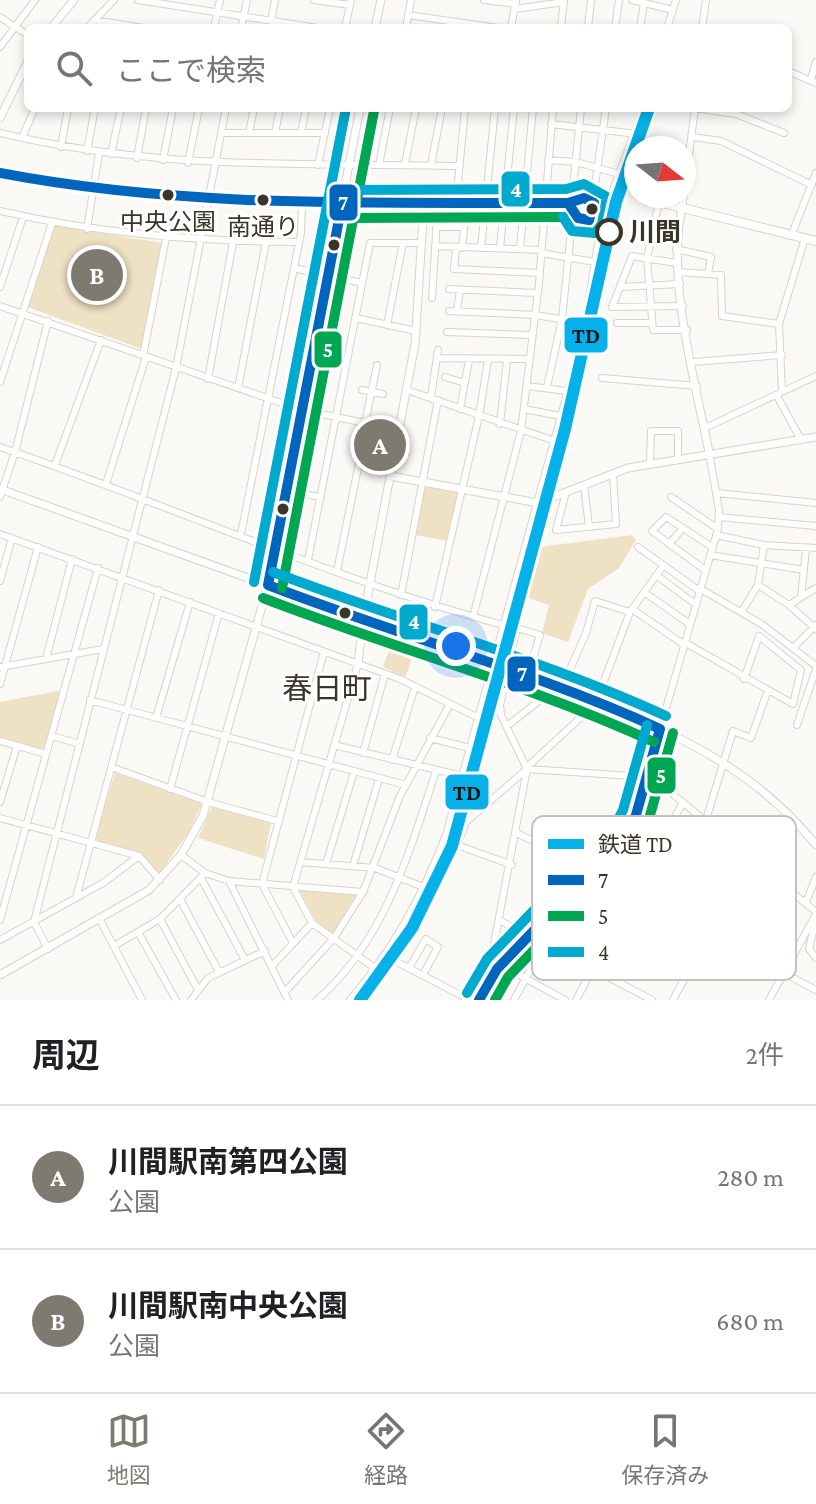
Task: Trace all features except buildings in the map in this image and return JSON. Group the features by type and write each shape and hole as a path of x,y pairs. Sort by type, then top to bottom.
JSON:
{"main road":[{"path":"682,208 816,241"}],"street":[{"path":"0,47 35,0"},
{"path":"54,24 74,0"},
{"path":"90,24 114,0"},
{"path":"138,0 291,24"},
{"path":"215,24 220,0"},
{"path":"242,24 247,0"},
{"path":"271,21 275,0"},
{"path":"314,0 350,2 346,24"},
{"path":"376,24 381,0"},
{"path":"407,24 411,0"},
{"path":"484,0 516,5 564,1 561,24"},
{"path":"588,24 591,0"},
{"path":"616,24 619,0"},
{"path":"632,0 673,10"},
{"path":"668,24 676,0"},
{"path":"703,24 706,0"},
{"path":"641,24 644,3"},
{"path":"408,15 470,24"},
{"path":"0,17 24,32"},
{"path":"94,20 105,24"},
{"path":"792,73 814,81 816,62"},
{"path":"0,118 24,69"},
{"path":"22,138 33,112"},
{"path":"61,147 67,112"},
{"path":"87,151 94,112"},
{"path":"111,154 120,112"},
{"path":"137,158 145,112"},
{"path":"163,160 172,112"},
{"path":"188,163 198,112"},
{"path":"48,949 34,922 176,368 225,112"},
{"path":"249,133 253,112"},
{"path":"275,133 279,112"},
{"path":"301,133 305,112"},
{"path":"318,165 329,112"},
{"path":"0,975 136,900 160,880 181,855 208,802 268,585 359,112"},
{"path":"379,165 389,112"},
{"path":"405,164 415,112"},
{"path":"431,165 441,112"},
{"path":"456,203 465,112"},
{"path":"481,248 495,112"},
{"path":"500,248 514,112"},
{"path":"520,249 533,112"},
{"path":"473,617 521,431 540,273 552,112"},
{"path":"577,199 573,188 581,112"},
{"path":"594,192 600,168 606,112"},
{"path":"610,198 643,112"},
{"path":"693,136 695,112"},
{"path":"722,112 736,114 784,133"},
{"path":"551,124 637,134"},
{"path":"0,133 61,147 188,163 460,166"},
{"path":"221,133 325,133"},
{"path":"696,137 721,141 814,184"},
{"path":"87,229 99,153"},
{"path":"548,160 576,162 619,174"},
{"path":"0,173 93,191 208,203 568,203 577,199 594,203 587,222 577,216 573,206 568,203"},
{"path":"791,236 816,173"},
{"path":"376,969 312,923 293,887 358,664 363,620 416,331 424,203"},
{"path":"432,298 438,203"},
{"path":"467,203 454,269 540,273"},
{"path":"241,534 294,268 302,204"},
{"path":"655,208 647,258 653,330 687,330"},
{"path":"635,816 719,517 680,284 676,249 682,208"},
{"path":"1,214 87,229 166,238 298,242"},
{"path":"547,387 562,319 571,231 577,216"},
{"path":"0,287 23,217"},
{"path":"0,382 52,223"},
{"path":"436,227 464,227"},
{"path":"350,1000 376,969 426,888 446,835 585,323 599,236"},
{"path":"106,484 144,356 166,238"},
{"path":"800,438 779,393 782,355 779,324 805,238"},
{"path":"208,379 233,242"},
{"path":"238,388 266,242"},
{"path":"308,560 370,243 422,243"},
{"path":"387,325 403,243"},
{"path":"435,246 520,249 595,262"},
{"path":"676,249 711,257 708,274"},
{"path":"683,306 612,307 632,256 721,275 722,316 779,324"},
{"path":"294,268 362,283"},
{"path":"620,287 680,284"},
{"path":"449,289 537,293"},
{"path":"457,310 460,290"},
{"path":"0,306 302,410 399,430"},
{"path":"635,323 636,306"},
{"path":"449,311 535,315 585,323"},
{"path":"356,318 416,331"},
{"path":"48,321 15,452 1,492 132,536 660,729 724,761 774,800 789,816"},
{"path":"617,323 652,323"},
{"path":"447,332 531,335"},
{"path":"55,465 101,340"},
{"path":"401,595 435,399 437,354 469,360 529,359"},
{"path":"693,362 782,355"},
{"path":"460,409 469,360"},
{"path":"435,607 479,416 488,360"},
{"path":"500,424 507,360"},
{"path":"337,571 377,365"},
{"path":"705,428 816,376"},
{"path":"445,377 465,383"},
{"path":"602,378 697,386"},
{"path":"527,386 567,391"},
{"path":"362,390 383,394"},
{"path":"407,390 552,440"},
{"path":"524,409 560,416"},
{"path":"650,463 651,431 678,431 678,458"},
{"path":"390,476 538,503 650,463 816,437"},
{"path":"0,447 145,497 401,595 503,625"},
{"path":"360,458 392,464"},
{"path":"566,492 556,530 616,524 613,474"},
{"path":"584,485 589,527"},
{"path":"286,491 321,497"},
{"path":"716,493 816,503"},
{"path":"671,497 717,532 764,545 816,548"},
{"path":"669,544 691,511"},
{"path":"705,570 652,531 666,517 711,551 761,565 804,570"},
{"path":"719,517 816,526"},
{"path":"0,534 385,674 479,718"},
{"path":"0,581 12,538"},
{"path":"742,611 758,585 764,545"},
{"path":"0,684 38,547"},
{"path":"638,547 699,589 763,625 816,668 797,725"},
{"path":"801,597 806,549"},
{"path":"46,659 72,559"},
{"path":"598,697 631,611 663,566"},
{"path":"0,920 2,901 98,568"},
{"path":"656,575 694,603"},
{"path":"758,585 815,627 793,648"},
{"path":"789,605 816,588"},
{"path":"76,898 159,590"},
{"path":"644,592 688,623"},
{"path":"564,683 586,633 595,601 631,611 744,679 793,704 801,670 759,636"},
{"path":"156,718 190,602"},
{"path":"170,789 219,613"},
{"path":"744,679 763,625"},
{"path":"495,967 527,768 500,705 517,628 540,635 530,667"},
{"path":"400,633 493,654"},
{"path":"400,633 487,679"},
{"path":"3,666 103,649"},
{"path":"293,943 262,884 324,652"},
{"path":"512,659 598,697 615,699 617,713"},
{"path":"363,753 385,674"},
{"path":"504,686 589,710 617,713"},
{"path":"392,760 415,687"},
{"path":"707,816 733,731 751,738 768,690"},
{"path":"507,726 544,697"},
{"path":"90,700 406,785"},
{"path":"229,881 286,996 334,938 363,892 414,766 450,704"},
{"path":"512,865 457,845 466,822 589,710"},
{"path":"52,736 80,744"},
{"path":"430,738 470,748"},
{"path":"0,741 46,754"},
{"path":"334,745 462,776"},
{"path":"0,802 17,746"},
{"path":"111,767 208,802 277,821"},
{"path":"527,768 647,777 701,816"},
{"path":"317,1000 356,955 401,878 436,771"},
{"path":"326,864 354,772"},
{"path":"353,866 379,779"},
{"path":"675,816 683,802"},
{"path":"0,818 139,856 160,880"},
{"path":"796,824 816,845"},
{"path":"517,833 532,841"},
{"path":"181,855 203,876 245,960"},
{"path":"0,940 123,870 139,856"},
{"path":"300,862 375,868 426,888"},
{"path":"203,876 363,892"},
{"path":"114,946 160,919 203,876"},
{"path":"806,902 816,877"},
{"path":"796,894 816,915 809,949 816,958"},
{"path":"181,901 219,972"},
{"path":"796,951 816,915"},
{"path":"160,919 198,990"},
{"path":"100,920 142,1000"},
{"path":"479,1000 495,967 531,936 501,921"},
{"path":"272,966 312,923"},
{"path":"138,932 176,1000"},
{"path":"409,968 426,939 438,947 423,975"},
{"path":"191,1000 219,972 265,951"},
{"path":"397,962 470,1000"},
{"path":"514,1000 532,966"},
{"path":"495,967 565,1000"},
{"path":"796,979 816,990"},
{"path":"576,1000 587,980"},
{"path":"615,980 652,1000"},
{"path":"673,1000 684,980"},
{"path":"769,1000 780,980"}],"shaded area":[{"path":"57,226 163,243 142,349 27,307 52,228"},
{"path":"369,427 396,433 390,462 363,457"},
{"path":"425,484 459,492 448,541 415,535"},
{"path":"633,535 636,540 619,568 588,589 568,642 542,633 549,605 525,597 539,547"},
{"path":"393,639 416,650 405,677 383,667"},
{"path":"58,691 61,695 45,751 0,738 0,702"},
{"path":"115,773 202,804 189,832 159,874 139,854 94,840"},
{"path":"212,807 271,823 264,859 198,838"},
{"path":"299,890 356,895 332,934 316,921"}],"rail line":[{"name":"TD","path":"360,1000 412,928 452,846 565,429 616,202 648,112"}],"transit line":[{"name":"4","path":"254,582 345,112"},
{"name":"5","path":"282,588 374,112"},
{"name":"7","path":"0,173 71,185 212,198 354,203 568,203"},
{"name":"4","path":"342,190 566,189 584,184 607,197 602,224 595,233 572,231 563,217"},
{"name":"7","path":"584,198 594,203 589,220 578,218 568,203 584,198"},
{"name":"7","path":"268,585 342,204"},
{"name":"5","path":"342,218 563,217"},
{"name":"4","path":"273,572 521,658 666,716"},
{"name":"7","path":"268,585 515,671 660,729"},
{"name":"5","path":"263,598 558,702 654,742"},
{"name":"4","path":"620,816 647,725"},
{"name":"7","path":"636,816 660,729"},
{"name":"5","path":"650,816 673,733"},
{"name":"4","path":"467,993 487,959 532,912"},
{"name":"7","path":"479,1000 497,969 532,933"},
{"name":"5","path":"495,1000 508,977 532,952"}],"place":[{"name":"中央公園","path":"168,195"},
{"name":"南通り","path":"263,200"},
{"name":"川間","path":"609,232"},
{"name":"川間駅南中央公園","path":"97,275"},
{"name":"川間駅南第四公園","path":"380,445"}],"district":[{"name":"春日町","path":"327,689"}]}
